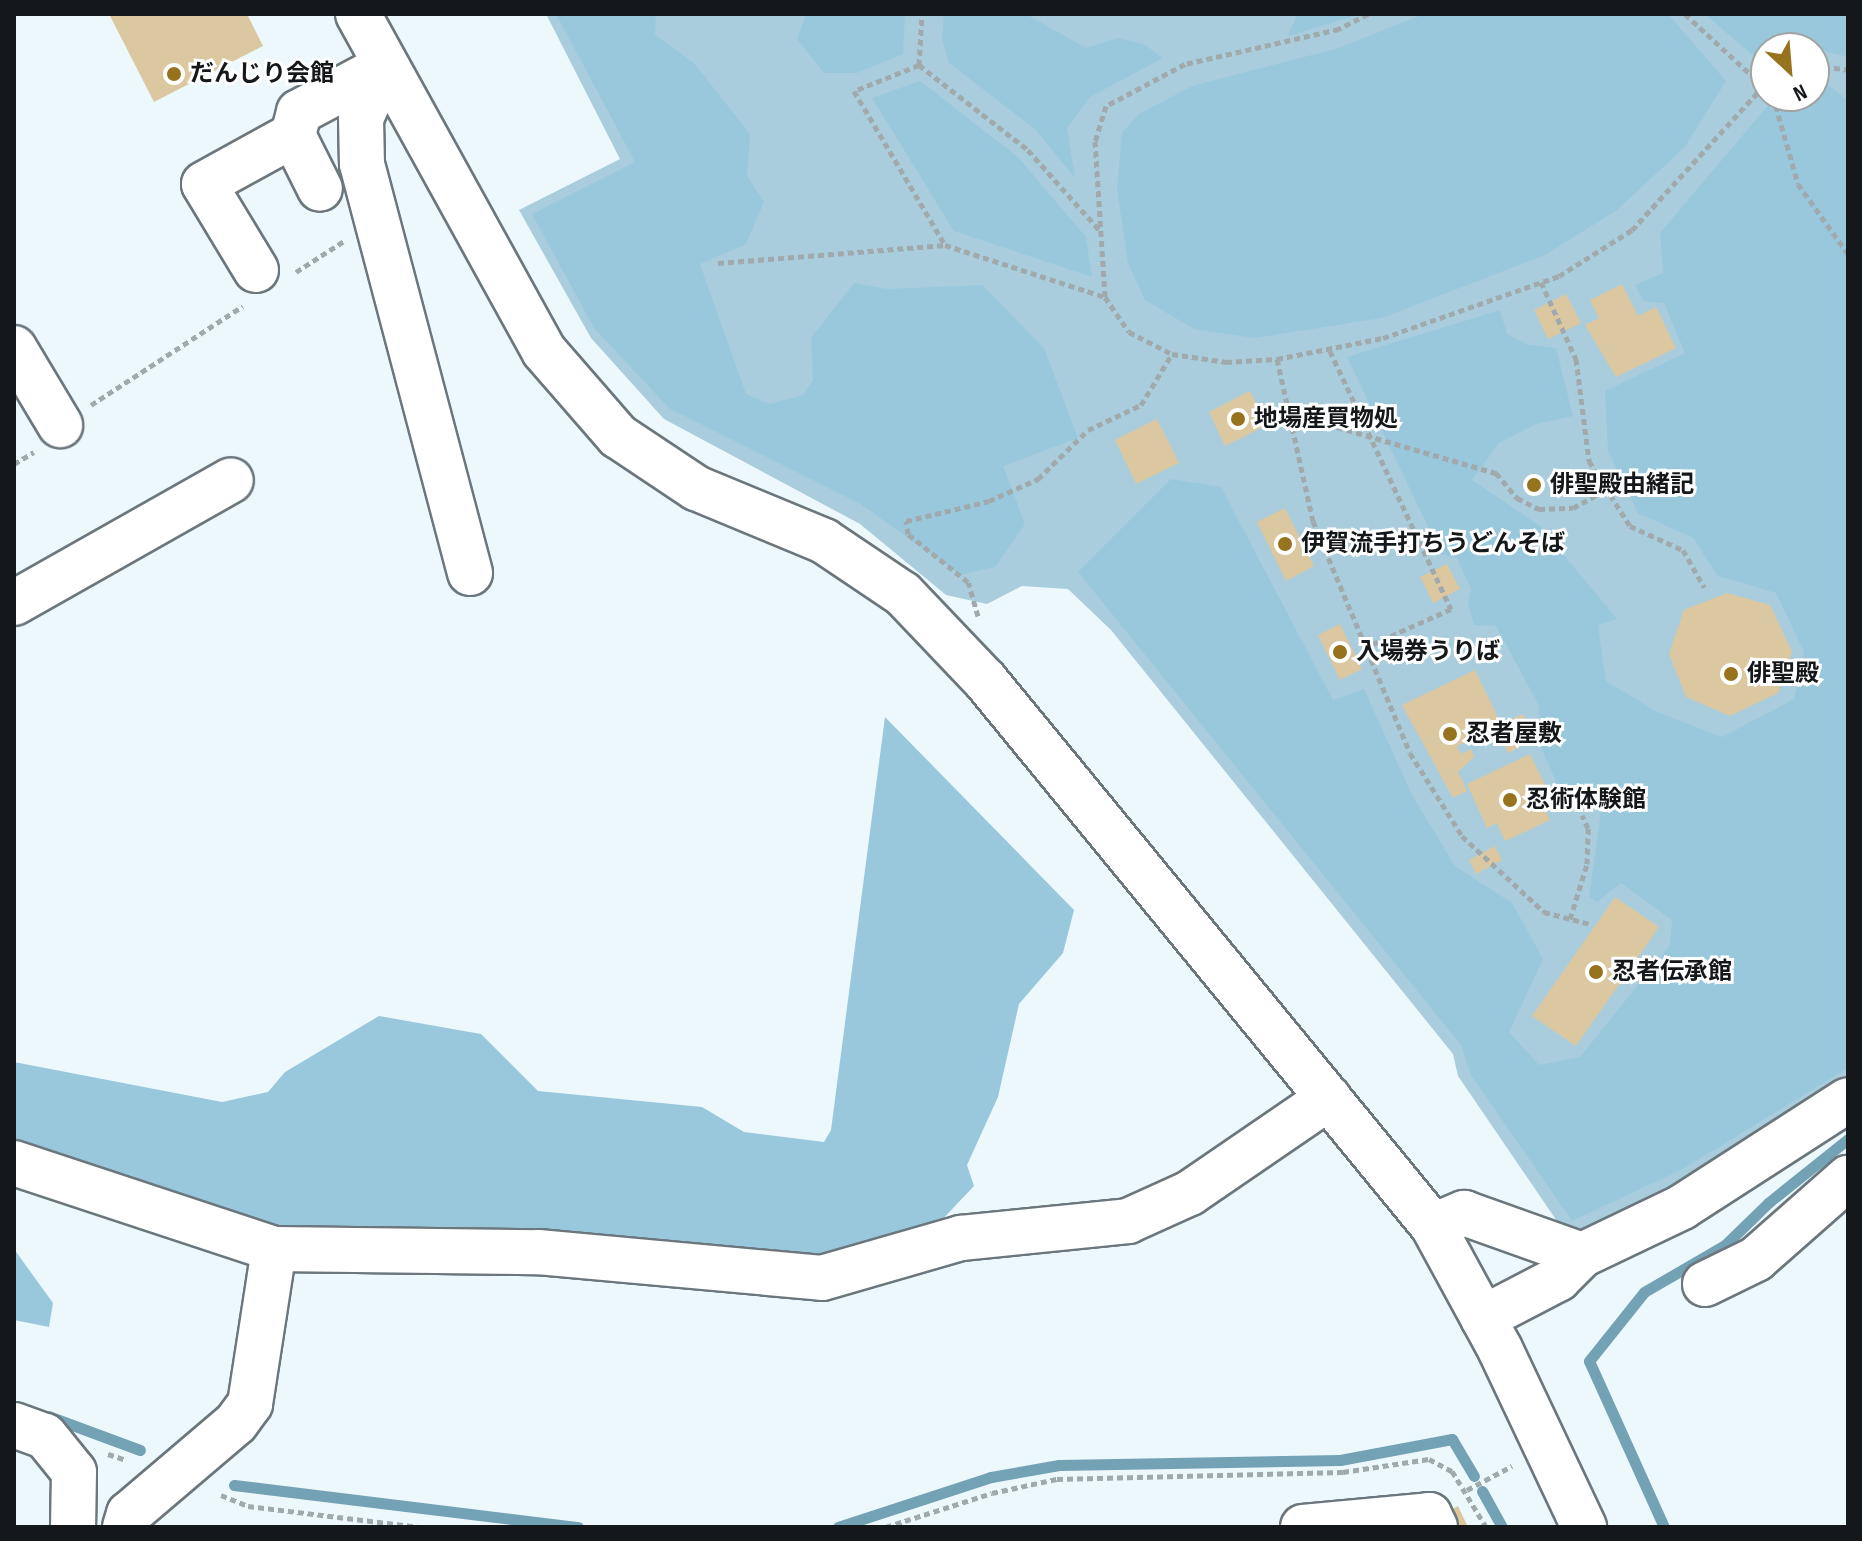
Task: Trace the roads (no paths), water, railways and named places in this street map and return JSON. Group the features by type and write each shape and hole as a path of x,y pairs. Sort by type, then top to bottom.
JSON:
{"street":[{"path":"358,14 544,351 618,436 696,488 824,541 903,594 985,680 1433,1226 1483,1318 1584,1527"},
{"path":"320,189 293,135 299,112 389,73"},
{"path":"389,73 371,96 361,118 362,164 373,222 470,573"},
{"path":"264,283 204,184 293,135"},
{"path":"14,348 60,425"},
{"path":"14,603 231,480"},
{"path":"14,1163 274,1249 538,1252 822,1278 961,1238 1128,1221 1190,1193 1329,1098"},
{"path":"1483,1318 1558,1279 1582,1255 1682,1207 1848,1100"},
{"path":"1705,1284 1756,1259 1848,1178"},
{"path":"1433,1226 1464,1213 1582,1255"},
{"path":"125,1527 129,1514 236,1423 250,1404 274,1249"},
{"path":"14,1425 45,1436 74,1472 73,1527"},
{"path":"1303,1527 1429,1515 1435,1527"}],"waterway":[{"path":"1664,1527 1589,1361 1644,1292 1725,1245 1768,1203 1848,1139"},
{"path":"48,1416 140,1450"},
{"path":"838,1527 991,1477 1059,1465 1340,1460 1452,1439 1474,1476"},
{"path":"234,1485 578,1527"},
{"path":"1482,1491 1502,1527"}],"place":[{"name":"だんじり会館","path":"174,74"},
{"name":"地場産買物処","path":"1238,419"},
{"name":"俳聖殿由緒記","path":"1534,485"},
{"name":"伊賀流手打ちうどんそば","path":"1285,544"},
{"name":"入場券うりば","path":"1340,652"},
{"name":"俳聖殿","path":"1731,674"},
{"name":"忍者屋敷","path":"1450,734"},
{"name":"忍術体験館","path":"1510,800"},
{"name":"忍者伝承館","path":"1596,972"}]}
